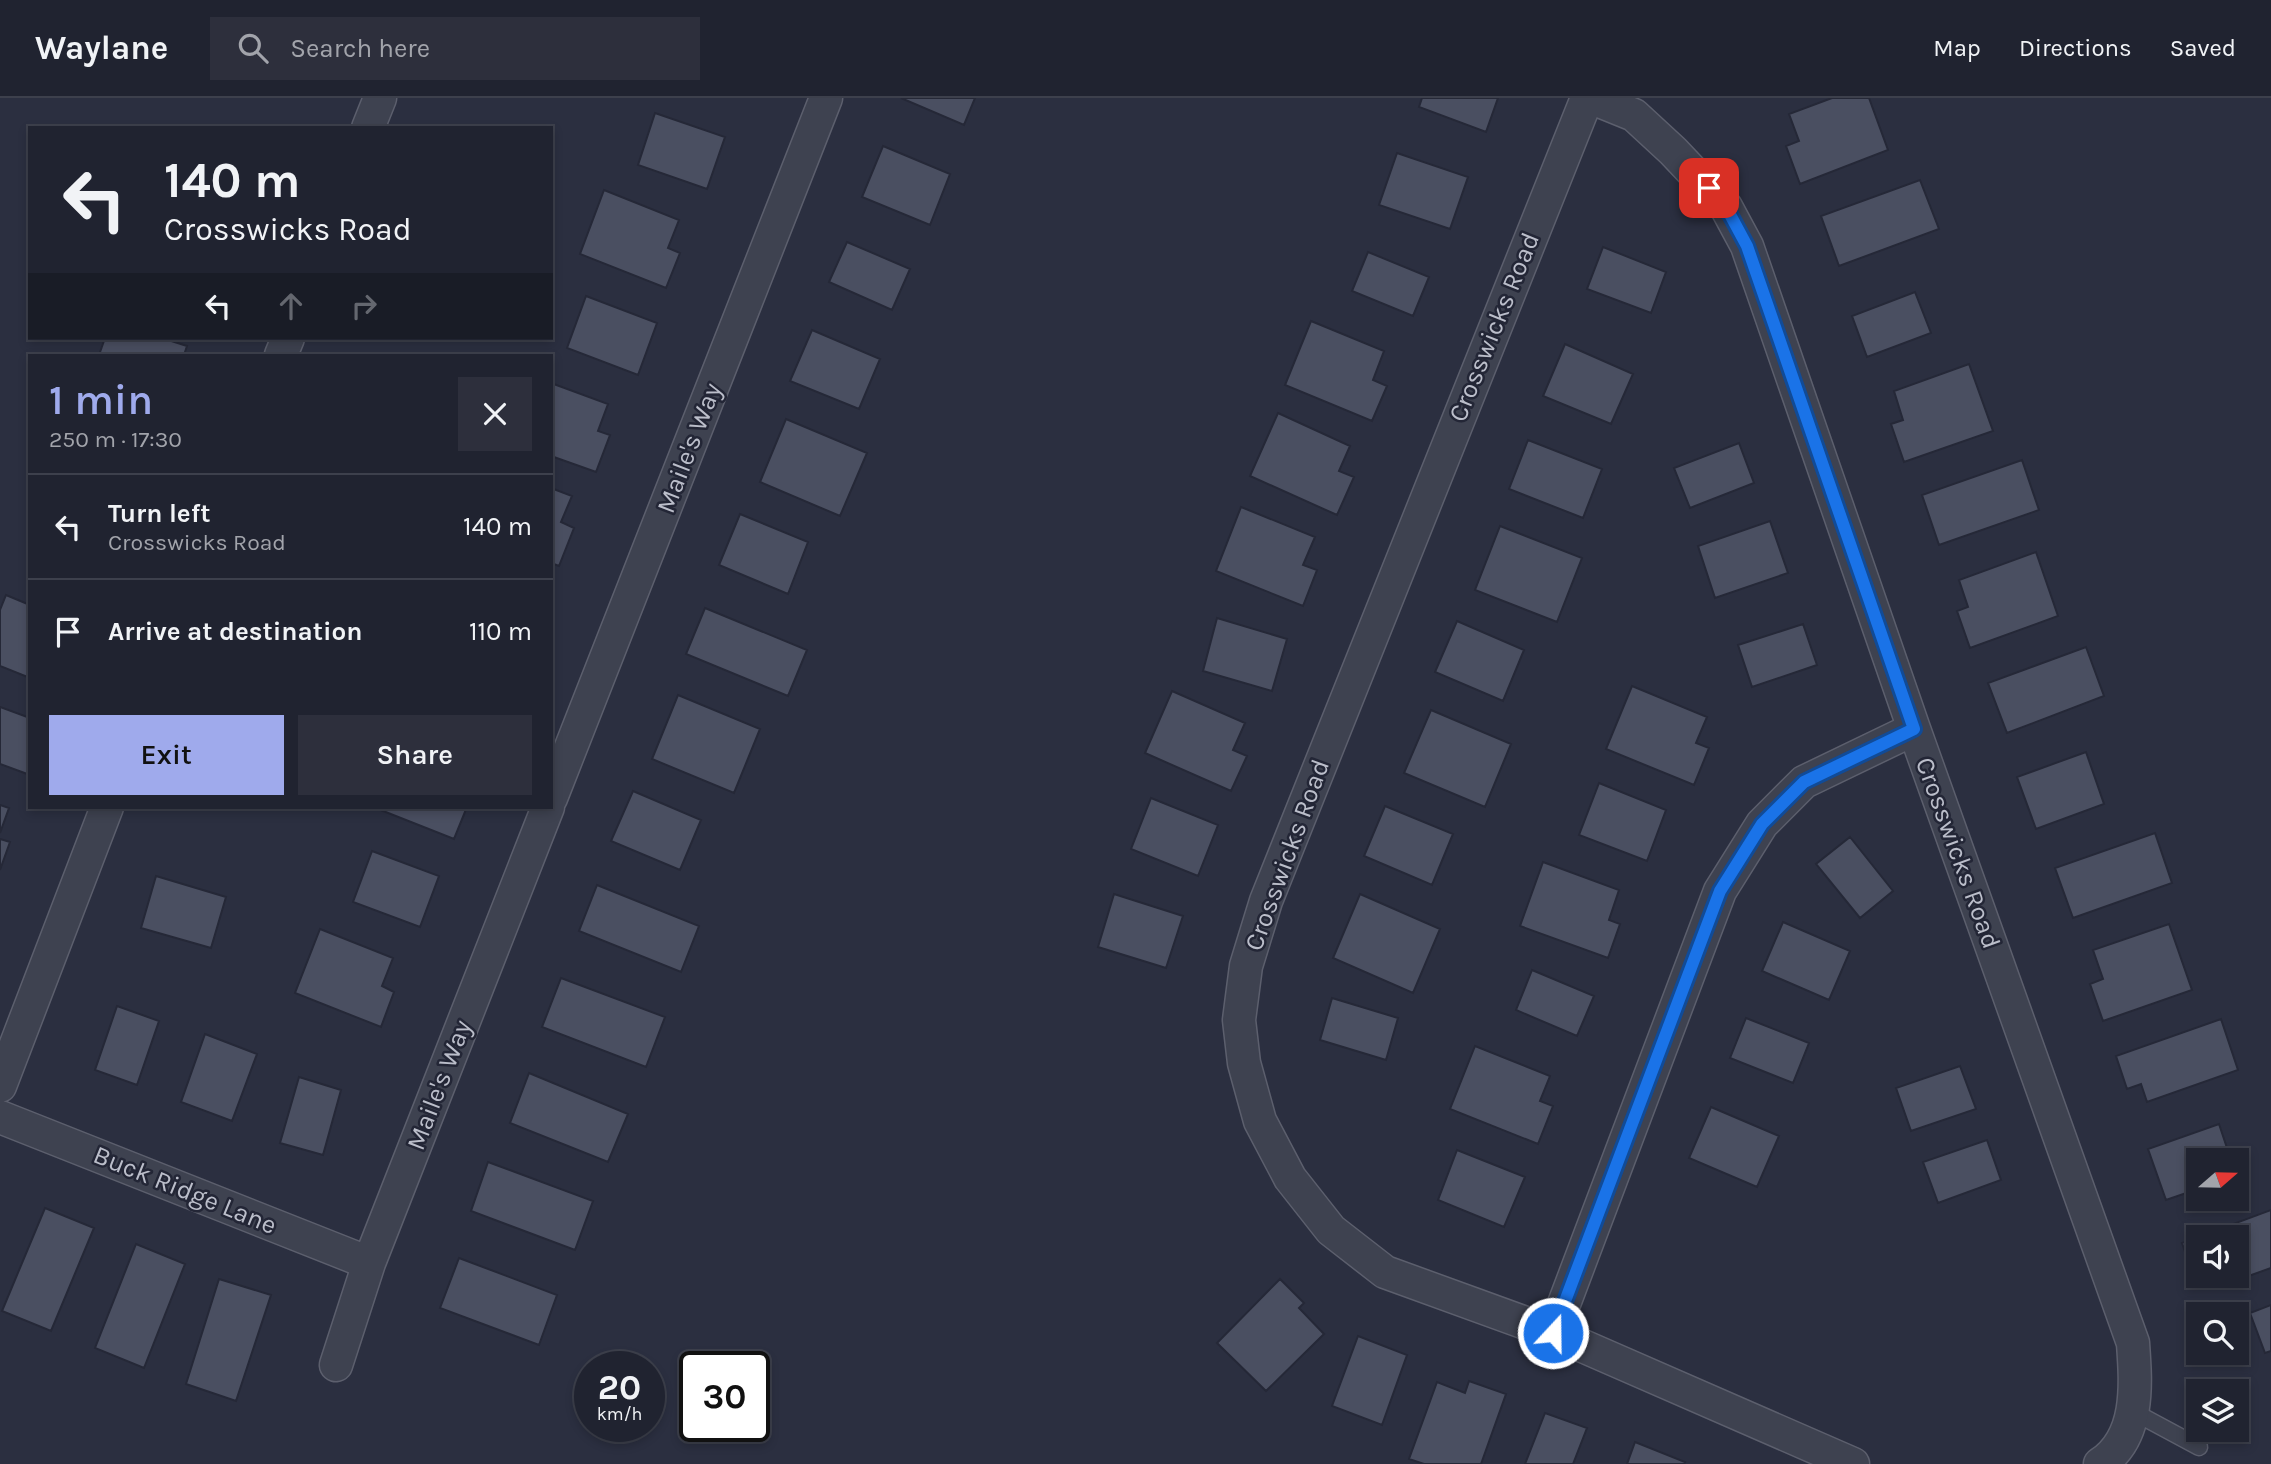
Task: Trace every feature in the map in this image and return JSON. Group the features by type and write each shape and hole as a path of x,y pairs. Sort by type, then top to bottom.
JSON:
{"street":[{"path":"369,126 380,98"},
{"name":"Maile's Way","path":"553,793 826,98"},
{"name":"Crosswicks Road","path":"1853,1464 1553,1333 1385,1272 1331,1230 1290,1178 1260,1121 1244,1063 1239,1020 1246,966 1266,901 1590,98 1634,115 1674,151 1726,207 1747,246 1914,729 2133,1343 2136,1390 2127,1434 2112,1457 2100,1464"},
{"path":"1553,1333 1720,891 1762,824 1804,782 1914,729"},
{"path":"0,1086 106,809"},
{"name":"Maile's Way","path":"335,1365 369,1263 547,809"},
{"name":"Buck Ridge Lane","path":"0,1117 369,1263"}],"lane":[{"path":"2132,1411 2199,1447"}],"building":[{"path":"901,98 975,98 964,125"},
{"path":"1422,98 1498,98 1486,132 1419,107"},
{"path":"1832,98 1869,98 1888,150 1800,184 1786,146 1799,141 1789,114"},
{"path":"655,113 725,137 707,189 638,165"},
{"path":"883,146 950,174 930,225 862,197"},
{"path":"1397,153 1468,177 1450,229 1379,205"},
{"path":"1920,180 1939,229 1839,266 1821,216"},
{"path":"604,190 679,220 668,248 680,253 666,288 580,254"},
{"path":"847,242 910,269 892,310 829,282"},
{"path":"1603,247 1666,272 1651,313 1587,289"},
{"path":"1368,252 1429,277 1413,316 1352,291"},
{"path":"1915,292 1931,333 1867,357 1852,316"},
{"path":"586,296 657,323 638,375 567,348"},
{"path":"1311,321 1384,351 1373,380 1387,386 1372,421 1285,385"},
{"path":"812,330 880,359 859,409 790,381"},
{"path":"104,340 168,340 187,346 184,354 99,354"},
{"path":"1565,344 1633,374 1611,424 1543,396"},
{"path":"1969,364 1993,431 1904,462 1891,424 1903,420 1894,391"},
{"path":"553,384 608,404 598,431 610,435 596,472 553,457"},
{"path":"1278,413 1350,446 1339,471 1354,477 1337,515 1250,476"},
{"path":"786,419 867,453 840,516 760,482"},
{"path":"1528,440 1602,469 1583,518 1509,489"},
{"path":"1739,443 1754,483 1690,508 1674,468"},
{"path":"2022,460 2039,510 1939,545 1922,495"},
{"path":"553,489 572,496 561,522 574,528 559,566 553,564"},
{"path":"1241,507 1315,537 1303,565 1317,570 1303,606 1216,571"},
{"path":"740,514 808,542 788,594 719,565"},
{"path":"1770,521 1788,573 1715,598 1698,546"},
{"path":"1500,526 1582,558 1557,622 1475,590"},
{"path":"2036,552 2058,616 1970,648 1957,611 1968,607 1959,580"},
{"path":"6,595 28,604 28,677 0,666 0,610"},
{"path":"705,608 807,650 788,696 686,654"},
{"path":"1217,618 1287,639 1272,691 1203,671"},
{"path":"1457,621 1524,650 1503,701 1435,672"},
{"path":"1803,624 1817,665 1752,687 1738,645"},
{"path":"2086,647 2104,696 2007,733 1988,683"},
{"path":"1632,686 1707,717 1696,743 1709,748 1694,785 1606,749"},
{"path":"1172,691 1245,723 1233,750 1247,756 1231,791 1145,753"},
{"path":"678,695 760,729 734,793 652,759"},
{"path":"0,707 28,717 28,774 0,764"},
{"path":"1431,710 1511,744 1485,807 1404,773"},
{"path":"2086,752 2104,804 2036,829 2017,777"},
{"path":"1599,783 1666,810 1647,861 1579,835"},
{"path":"633,791 701,820 680,870 611,841"},
{"path":"1151,798 1218,825 1198,876 1131,849"},
{"path":"0,805 9,808 0,833"},
{"path":"1385,806 1453,834 1432,885 1364,856"},
{"path":"378,809 466,809 454,839"},
{"path":"2155,833 2172,883 2073,918 2055,868"},
{"path":"1850,837 1893,891 1860,918 1816,864"},
{"path":"0,839 10,842 0,870"},
{"path":"372,851 439,876 420,927 353,902"},
{"path":"1543,862 1619,890 1609,920 1620,924 1608,958 1520,926"},
{"path":"156,876 226,897 211,948 141,928"},
{"path":"597,885 699,926 681,972 579,931"},
{"path":"1114,894 1183,916 1166,968 1098,947"},
{"path":"1360,894 1440,929 1413,993 1333,958"},
{"path":"1783,922 1850,951 1829,1000 1762,971"},
{"path":"2169,924 2192,990 2103,1021 2090,984 2103,979 2093,950"},
{"path":"320,929 393,958 382,986 394,992 381,1027 295,993"},
{"path":"1532,970 1594,996 1577,1036 1516,1010"},
{"path":"561,978 665,1017 646,1067 542,1027"},
{"path":"1332,998 1398,1018 1386,1060 1320,1040"},
{"path":"117,1006 159,1021 137,1085 95,1070"},
{"path":"1746,1018 1809,1043 1793,1083 1730,1058"},
{"path":"2221,1019 2238,1070 2147,1102 2141,1084 2127,1089 2116,1056"},
{"path":"205,1034 257,1054 232,1121 181,1102"},
{"path":"1475,1046 1550,1076 1540,1101 1553,1106 1538,1144 1450,1109"},
{"path":"1960,1066 1976,1109 1911,1131 1896,1088"},
{"path":"529,1073 628,1114 608,1162 510,1123"},
{"path":"299,1077 341,1090 323,1155 280,1143"},
{"path":"1711,1107 1779,1136 1757,1187 1689,1158"},
{"path":"2219,1124 2227,1148 2186,1148 2186,1193 2166,1200 2148,1149"},
{"path":"1987,1140 2001,1180 1938,1203 1923,1162"},
{"path":"1457,1150 1525,1177 1504,1227 1438,1200"},
{"path":"488,1162 593,1201 575,1250 471,1211"},
{"path":"45,1208 94,1228 51,1331 2,1311"},
{"path":"2271,1210 2271,1268 2249,1276 2249,1225 2230,1225"},
{"path":"136,1244 185,1264 144,1368 95,1348"},
{"path":"459,1258 557,1295 539,1345 440,1308"},
{"path":"219,1279 271,1295 236,1401 186,1384"},
{"path":"1280,1279 1304,1303 1299,1308 1324,1334 1266,1391 1217,1343"},
{"path":"2271,1305 2271,1351 2265,1353 2250,1313"},
{"path":"1358,1336 1407,1355 1382,1425 1332,1406"},
{"path":"1469,1381 1506,1394 1481,1464 1424,1464 1409,1459 1437,1382 1465,1393"},
{"path":"1545,1413 1587,1428 1573,1464 1525,1464"},
{"path":"1635,1442 1685,1462 1627,1464"}],"route":[{"path":"1553,1333 1720,891 1762,824 1804,782 1861,752 1914,729 1747,246 1726,207 1709,188"}]}
